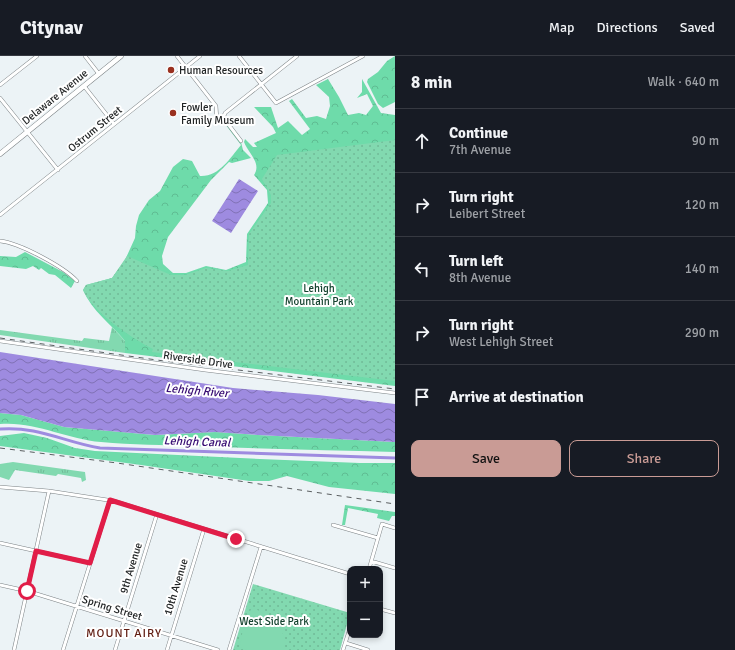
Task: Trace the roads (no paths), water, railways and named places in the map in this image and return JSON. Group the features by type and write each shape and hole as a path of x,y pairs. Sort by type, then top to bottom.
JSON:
{"main road":[{"name":"Delaware Avenue","path":"0,154 121,56"}],"street":[{"path":"0,85 37,56"},
{"path":"85,56 99,74"},
{"path":"178,56 216,106 217,121"},
{"name":"Ostrum Street","path":"0,215 200,56"},
{"path":"238,56 276,103 363,56"},
{"path":"241,141 230,127 224,116 225,113 297,56"},
{"path":"84,86 114,124"},
{"path":"0,98 58,170"},
{"path":"0,241 16,245 58,266 77,281"},
{"name":"Riverside Drive","path":"0,341 204,370 395,393"},
{"path":"0,487 49,491 110,500 347,573"},
{"path":"14,650 49,491"},
{"path":"63,650 110,500"},
{"name":"9th Avenue","path":"115,650 156,514"},
{"path":"370,566 382,524 395,528"},
{"path":"333,525 378,538"},
{"name":"10th Avenue","path":"166,650 204,529"},
{"path":"0,543 90,563"},
{"path":"229,650 261,547"},
{"path":"371,561 395,568"},
{"name":"Spring Street","path":"0,585 27,591 218,650"},
{"path":"383,610 395,613"},
{"path":"344,650 347,638"},
{"path":"346,643 368,650"}],"water":[{"path":"239,179 258,191 231,233 212,221"},
{"name":"Lehigh River","path":"0,352 233,388 318,395 395,404 395,442 215,432 155,435 64,427 21,415 0,413"}],"waterway":[{"name":"Lehigh Canal","path":"0,429 39,432 100,448 395,458"}],"railway":[{"path":"0,338 164,361 395,389"},
{"path":"0,448 117,463 395,504"}],"place":[{"name":"Human Resources","path":"171,70"},
{"name":"Fowler Family Museum","path":"173,113"}],"district":[{"name":"MOUNT AIRY","path":"124,633"}],"park label":[{"name":"Lehigh Mountain Park","path":"319,294"},
{"name":"West Side Park","path":"274,621"}]}
